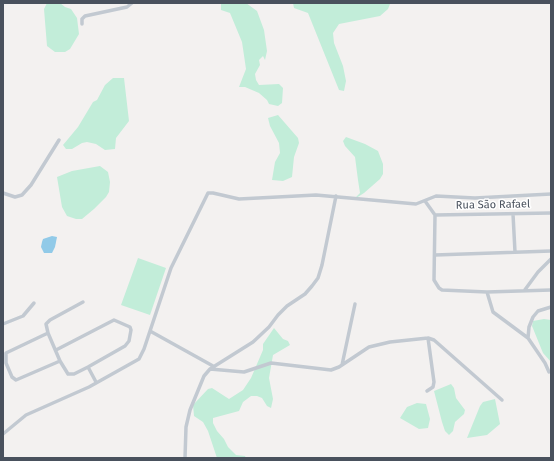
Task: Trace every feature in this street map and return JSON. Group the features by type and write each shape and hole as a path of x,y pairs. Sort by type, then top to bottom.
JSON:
{"street":[{"path":"82,24 82,19 85,16 127,7 132,3"},
{"path":"3,193 17,197 22,195 31,185 59,140"},
{"path":"3,434 26,415 96,382 139,358 144,349 171,268 208,193 239,199 308,195 386,200 407,204 416,204 436,196 475,198 551,194"},
{"path":"185,458 186,427 190,410 204,376 211,368 253,342 269,327 282,310 312,286 322,265 336,196"},
{"path":"425,201 435,215 434,280 438,288 442,290 487,292 551,290"},
{"name":"Rua São Rafael","path":"435,215 551,213"},
{"path":"513,214 515,252"},
{"path":"435,256 551,251"},
{"path":"524,291 538,272 551,259"},
{"path":"487,292 493,312 528,338 549,372"},
{"path":"3,324 23,316 34,302"},
{"path":"56,350 111,320 117,320 130,327 130,336 126,346 88,367 70,374 66,372 60,361 46,327 48,322 83,302"},
{"path":"342,365 356,304"},
{"path":"528,338 529,327 538,311 551,307"},
{"path":"150,331 211,368 244,372 271,363 331,370 342,365 369,347 390,342 428,338 434,340 502,400"},
{"path":"48,333 6,353 5,360 9,370 14,379 18,380 60,361"},
{"path":"427,391 433,387 434,382 428,338"},
{"path":"88,367 96,382"}],"green space":[{"path":"47,3 60,3 71,9 77,18 79,34 70,49 65,52 55,52 47,46 44,9"},
{"path":"221,3 246,3 257,11 264,30 267,51 265,60 263,56 259,60 260,65 255,74 256,80 259,85 279,84 283,88 282,103 278,106 269,104 267,100 259,93 245,87 239,87 246,69 242,42 230,13 221,10"},
{"path":"293,3 390,4 388,9 380,16 339,24 333,33 334,43 343,66 346,81 344,91 339,90 308,13 294,8"},
{"path":"113,78 124,78 129,121 116,138 115,149 105,150 96,144 87,142 82,143 72,149 66,149 63,145 78,127 93,102 97,100 105,85"},
{"path":"278,115 298,138 299,143 294,157 292,177 283,181 272,180 275,162 280,153 279,143 270,126 268,118"},
{"path":"346,137 365,144 378,151 383,164 383,174 380,179 364,193 353,200 360,193 355,157 345,146 343,141"},
{"path":"100,166 108,172 110,182 109,192 106,197 82,219 67,216 62,207 57,177 72,171"},
{"path":"138,258 166,268 150,315 121,305"},
{"path":"544,319 551,320 551,362 543,353 532,326 533,321"},
{"path":"274,328 283,339 288,341 290,345 273,355 269,378 273,399 271,408 267,406 262,398 251,396 243,402 239,411 213,418 213,423 217,431 224,439 228,447 236,455 245,456 246,458 217,458 208,431 203,422 194,416 193,405 208,389 212,388 229,399 243,390 251,378 263,350 263,344"},
{"path":"451,384 454,388 456,398 465,410 464,414 455,422 453,431 449,435 445,431 434,391"},
{"path":"495,399 500,424 487,435 467,438 480,406 483,402"},
{"path":"417,403 426,404 430,419 428,428 419,429 400,418 407,407"}],"water":[{"path":"52,236 57,237 55,247 52,253 44,253 41,247 43,239"}]}
